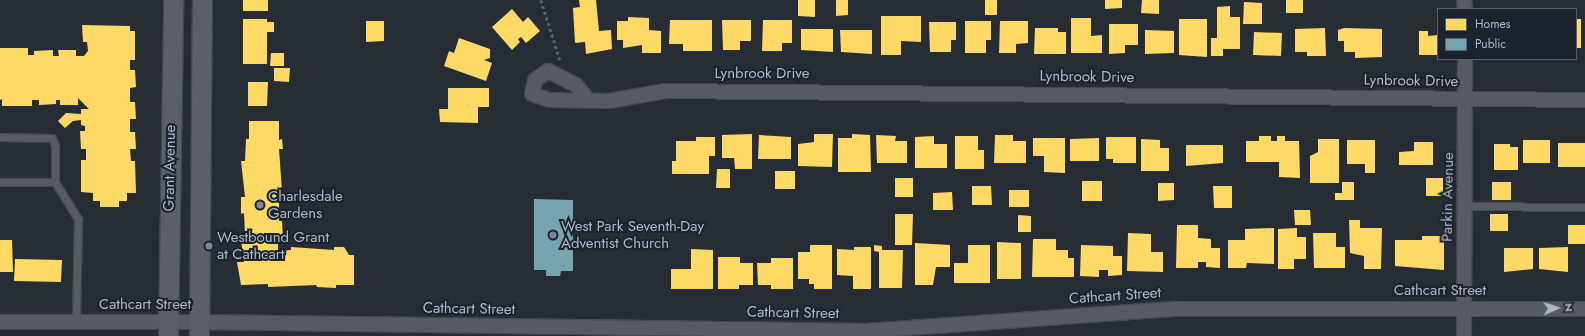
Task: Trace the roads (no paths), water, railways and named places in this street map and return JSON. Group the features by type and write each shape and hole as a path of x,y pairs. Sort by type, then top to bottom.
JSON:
{"main road":[{"name":"Grant Avenue","path":"168,329 173,0"},
{"name":"Grant Avenue","path":"199,329 202,0"}],"street":[{"name":"Parkin Avenue","path":"1464,336 1465,60"},
{"name":"Lynbrook Drive","path":"589,101 576,85 548,71 534,80 532,94 549,100 589,101 609,101 665,90 1585,100"},
{"name":"Cathcart Street","path":"0,322 76,323 168,329 868,334 1176,309 1464,308 1585,310"}],"lane":[{"path":"0,137 52,138 55,146 55,182 78,219 76,323"},
{"path":"0,182 55,182"},
{"path":"1464,206 1585,207"}],"place":[{"name":"Charlesdale Gardens","path":"260,205"},
{"name":"West Park Seventh-Day Adventist Church","path":"553,235"},
{"name":"Westbound Grant at Cathcart","path":"209,246"}]}
